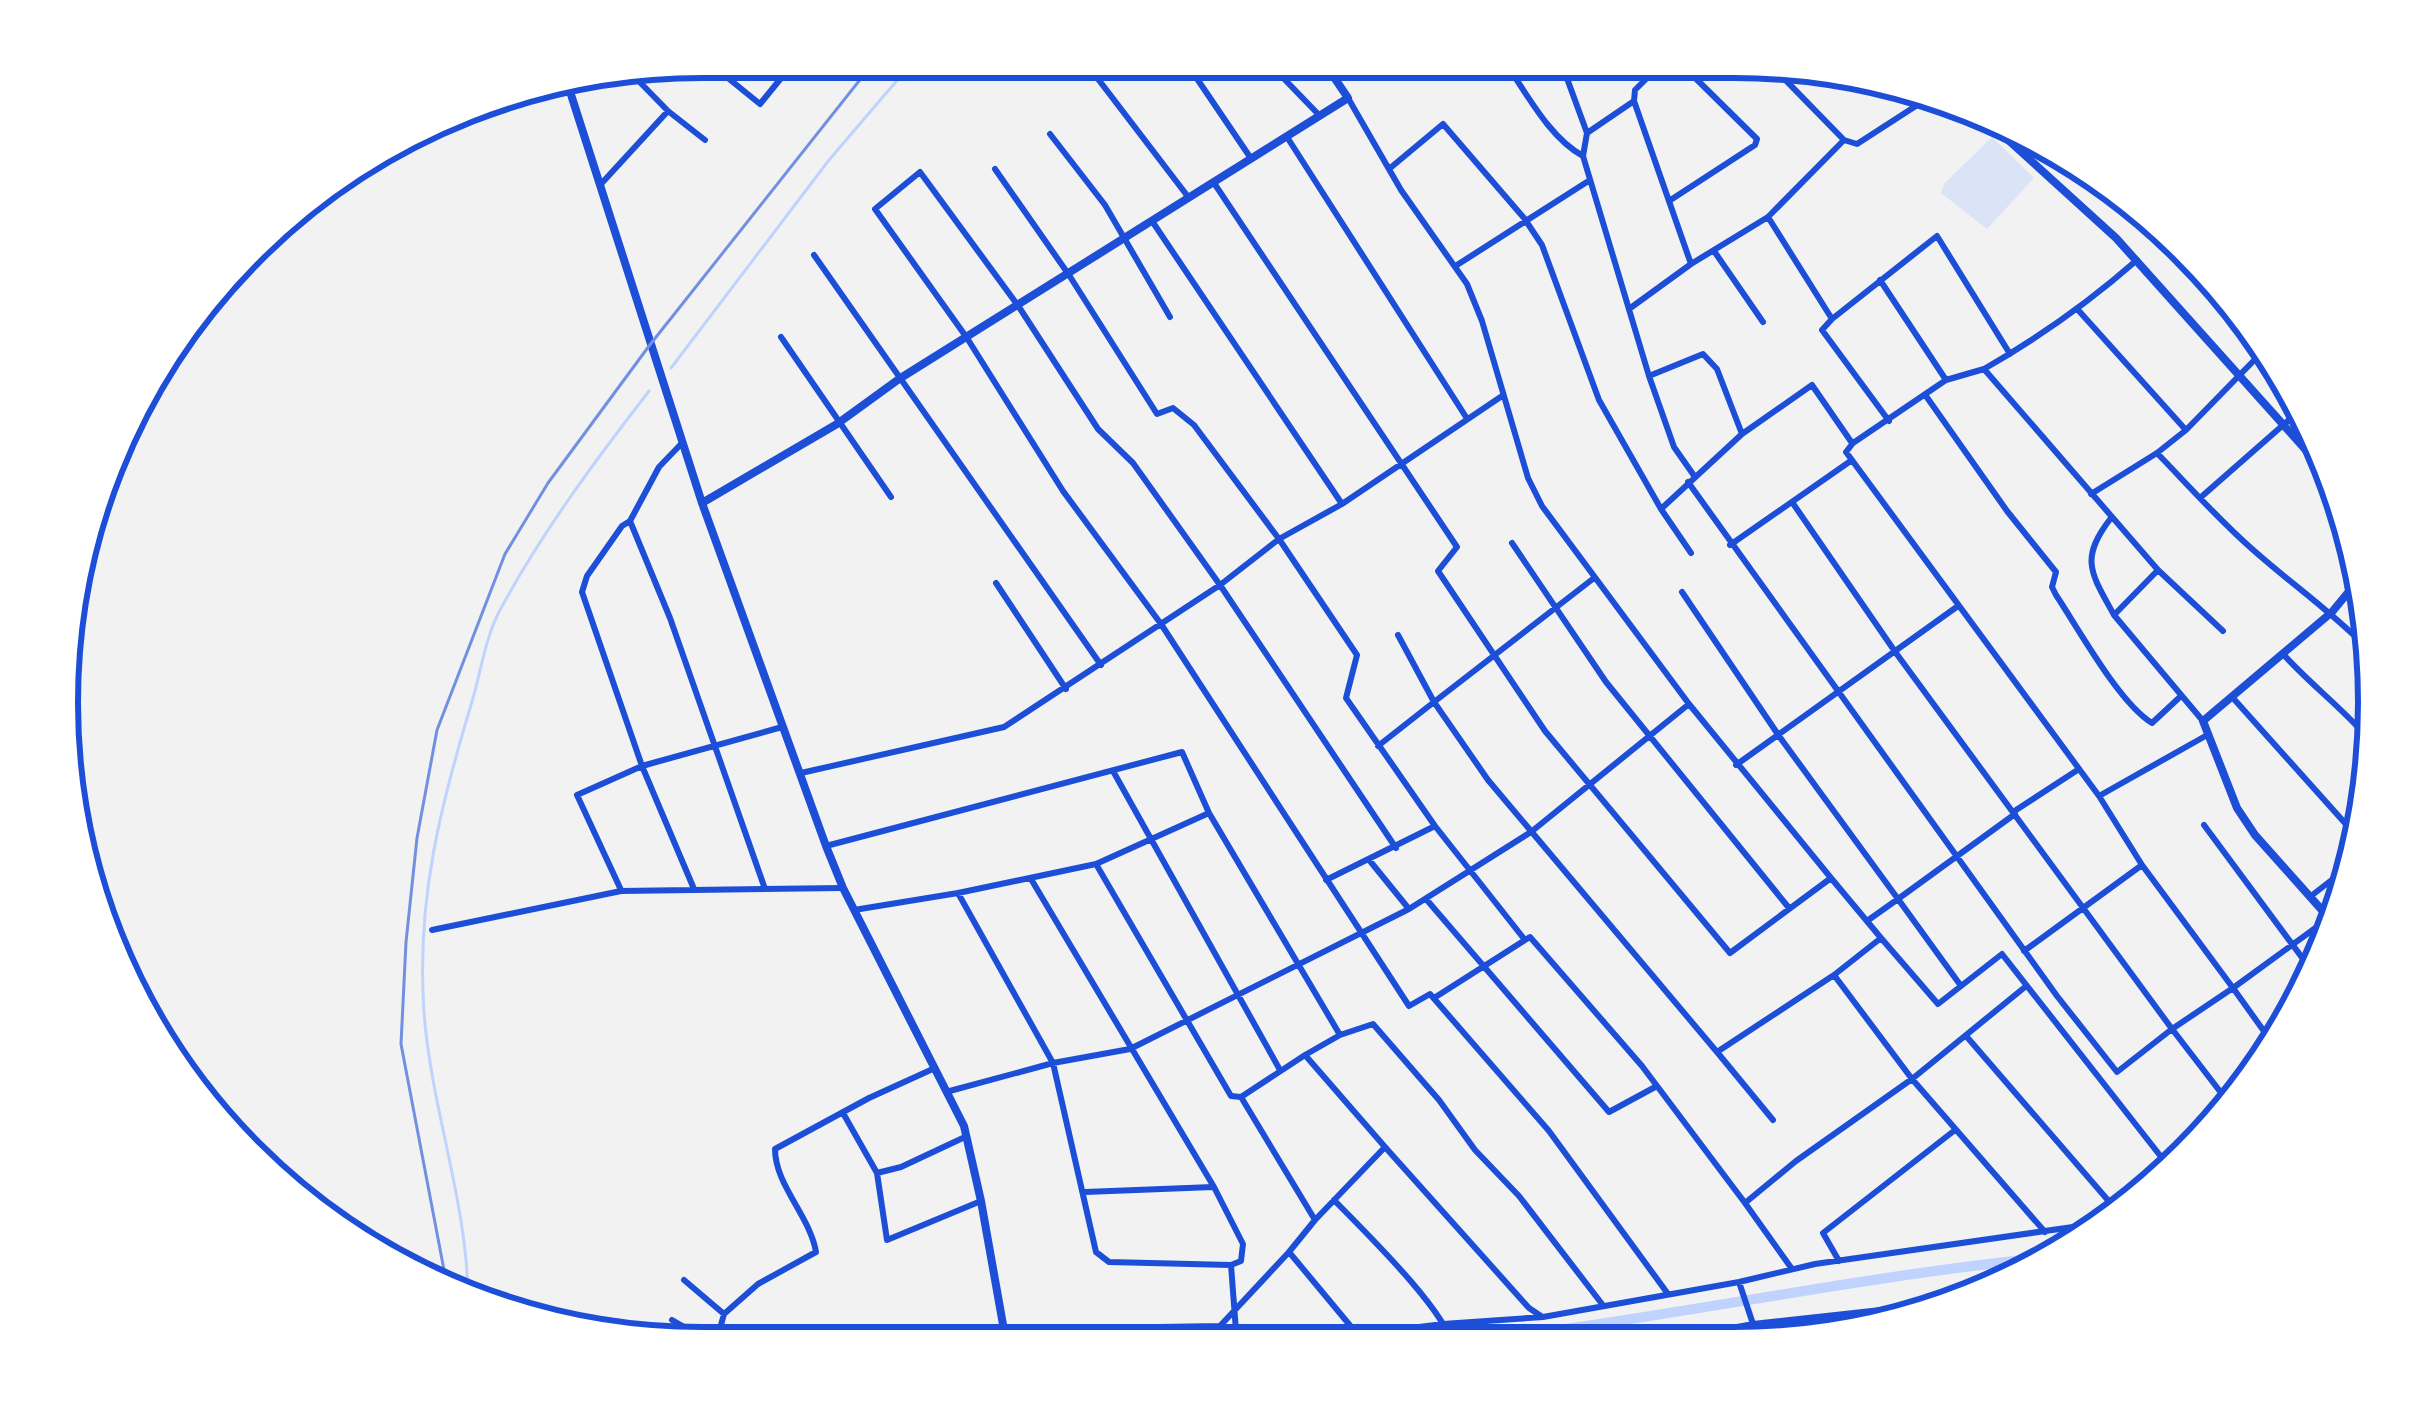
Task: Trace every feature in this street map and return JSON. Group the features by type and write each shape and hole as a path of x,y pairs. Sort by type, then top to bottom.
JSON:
{"street":[{"path":"728,78 760,104 781,78"},
{"path":"1097,78 1189,198"},
{"path":"1197,78 1250,157"},
{"path":"1283,78 1319,115"},
{"path":"1335,78 1389,169 1456,265 1482,321 1528,478 1542,506 1689,704 1938,1004 2002,954 2161,1157"},
{"path":"1516,78 1555,132 1570,149 1583,155"},
{"path":"1566,78 1587,133 1583,155 1648,376 1674,447 1692,480 1730,545 2117,1072"},
{"path":"1648,78 1635,90 1634,101 1690,264"},
{"path":"1667,202 1701,183 1757,139 1692,78"},
{"path":"1786,80 1844,140 1857,144 1918,106"},
{"path":"639,81 705,140"},
{"path":"570,92 702,502 826,846 967,1136 1004,1327"},
{"path":"702,502 837,424 899,379 1348,98"},
{"path":"1587,133 1634,101"},
{"path":"600,185 668,111"},
{"path":"1389,169 1442,124 1524,218 1542,245 1599,400 1691,553"},
{"path":"1050,134 1105,205 1170,317"},
{"path":"1286,137 1466,417"},
{"path":"1629,309 1690,264 1768,217 1844,140"},
{"path":"2019,147 2137,260 2303,447"},
{"path":"995,169 1157,414 1173,408 1194,425 1279,539 1357,655 1346,698 1436,826 1526,940"},
{"path":"1396,848 1220,585 1133,463 1098,429 1018,307 920,172 875,208 967,338 1063,490 1161,624 1409,1006 1430,994 1434,998 1549,1131 1668,1294"},
{"path":"1456,265 1590,179"},
{"path":"1214,183 1457,547 1438,571 1495,656 1587,785 1730,952 1831,878"},
{"path":"1768,217 1832,320"},
{"path":"1152,221 1342,504"},
{"path":"1889,421 1822,329 1937,236 2010,354"},
{"path":"1714,250 1763,322"},
{"path":"814,255 1101,665"},
{"path":"2137,260 2079,311 1984,370 1946,380 1852,443 1846,452 2099,796 2142,865 2264,1031"},
{"path":"1880,280 1946,380"},
{"path":"2079,311 2186,430"},
{"path":"781,337 891,497"},
{"path":"1648,376 1702,354 1717,369 1742,434"},
{"path":"2091,494 2186,430 2255,360"},
{"path":"1984,370 2110,518 2223,631"},
{"path":"1660,508 1742,434 1812,385 1852,443"},
{"path":"802,772 1004,728 1220,585 1279,539 1342,504 1502,396"},
{"path":"1926,396 2056,572 2052,587 2056,595 2140,714 2152,723 2181,696"},
{"path":"2200,498 2290,420"},
{"path":"683,442 659,467 630,521 587,575 581,592 642,766 694,889"},
{"path":"2157,453 2200,498 2354,636"},
{"path":"1730,545 1852,460"},
{"path":"1792,502 1896,653 2221,1093"},
{"path":"2110,518 2090,546 2089,559 2114,615 2203,722 2237,808 2255,835 2323,909"},
{"path":"630,521 670,618 766,890"},
{"path":"1513,543 1606,682 1789,908"},
{"path":"2114,615 2158,570"},
{"path":"1378,746 1594,578"},
{"path":"996,583 1066,689"},
{"path":"1682,592 1779,736 1961,986"},
{"path":"2203,722 2332,612 2348,593"},
{"path":"1736,765 1958,606"},
{"path":"1398,635 1434,702 1488,780 1773,1120"},
{"path":"2283,654 2357,727"},
{"path":"2233,698 2346,824"},
{"path":"946,1092 1053,1063 1130,1049 1409,909 1531,832 1689,704"},
{"path":"621,891 577,795 642,766 782,727"},
{"path":"2099,796 2209,734"},
{"path":"826,846 1182,752 1209,813 1340,1035"},
{"path":"1867,922 2079,769"},
{"path":"1113,771 1280,1070"},
{"path":"854,910 1096,864 1209,813"},
{"path":"2204,825 2302,959"},
{"path":"1326,880 1436,826"},
{"path":"1370,861 1409,909"},
{"path":"1096,864 1231,1096 1241,1097 1340,1035 1373,1024 1475,1150 1519,1196 1602,1304"},
{"path":"2024,951 2142,865"},
{"path":"958,893 1053,1063 1096,1252 1101,1258 1231,1265 1241,1261 1244,1244 1214,1187 1031,879"},
{"path":"2312,896 2332,880"},
{"path":"432,930 621,891 843,888"},
{"path":"1426,898 1609,1112 1657,1086"},
{"path":"2103,1084 2172,1029 2315,929"},
{"path":"1434,998 1530,937 1657,1086 1792,1269"},
{"path":"1717,1052 1881,938"},
{"path":"1834,975 1912,1079 2045,1232"},
{"path":"1745,1203 1912,1079 2025,987"},
{"path":"1966,1037 2109,1202"},
{"path":"1305,1055 1529,1308 1543,1317"},
{"path":"721,1327 724,1314 758,1284 816,1252 813,1232 775,1163 775,1149 935,1068"},
{"path":"1241,1097 1315,1220"},
{"path":"843,1113 877,1173 887,1240 982,1201"},
{"path":"1839,1262 1823,1233 1955,1130"},
{"path":"877,1173 967,1136"},
{"path":"1208,1327 1220,1326 1233,1316 1385,1147"},
{"path":"1085,1192 1214,1187"},
{"path":"1334,1200 1445,1327"},
{"path":"1420,1327 1543,1317 1792,1269 2070,1228"},
{"path":"1289,1252 1351,1327"},
{"path":"1231,1265 1235,1327"},
{"path":"684,1280 724,1314"},
{"path":"1739,1282 1754,1324"},
{"path":"1737,1327 1873,1311"},
{"path":"672,1320 683,1327"}],"shaded area":[{"path":"1992,137 2034,178 1987,229 1941,193 1944,184"}],"waterway":[{"path":"671,368 829,160 899,78"},
{"path":"467,1280 424,1012 424,930 434,852 495,620 551,525 649,391"},
{"path":"1581,1327 2013,1262"}],"railway":[{"path":"444,1271 401,1044 417,838 437,730 505,554 548,483 649,346 861,78"}]}
